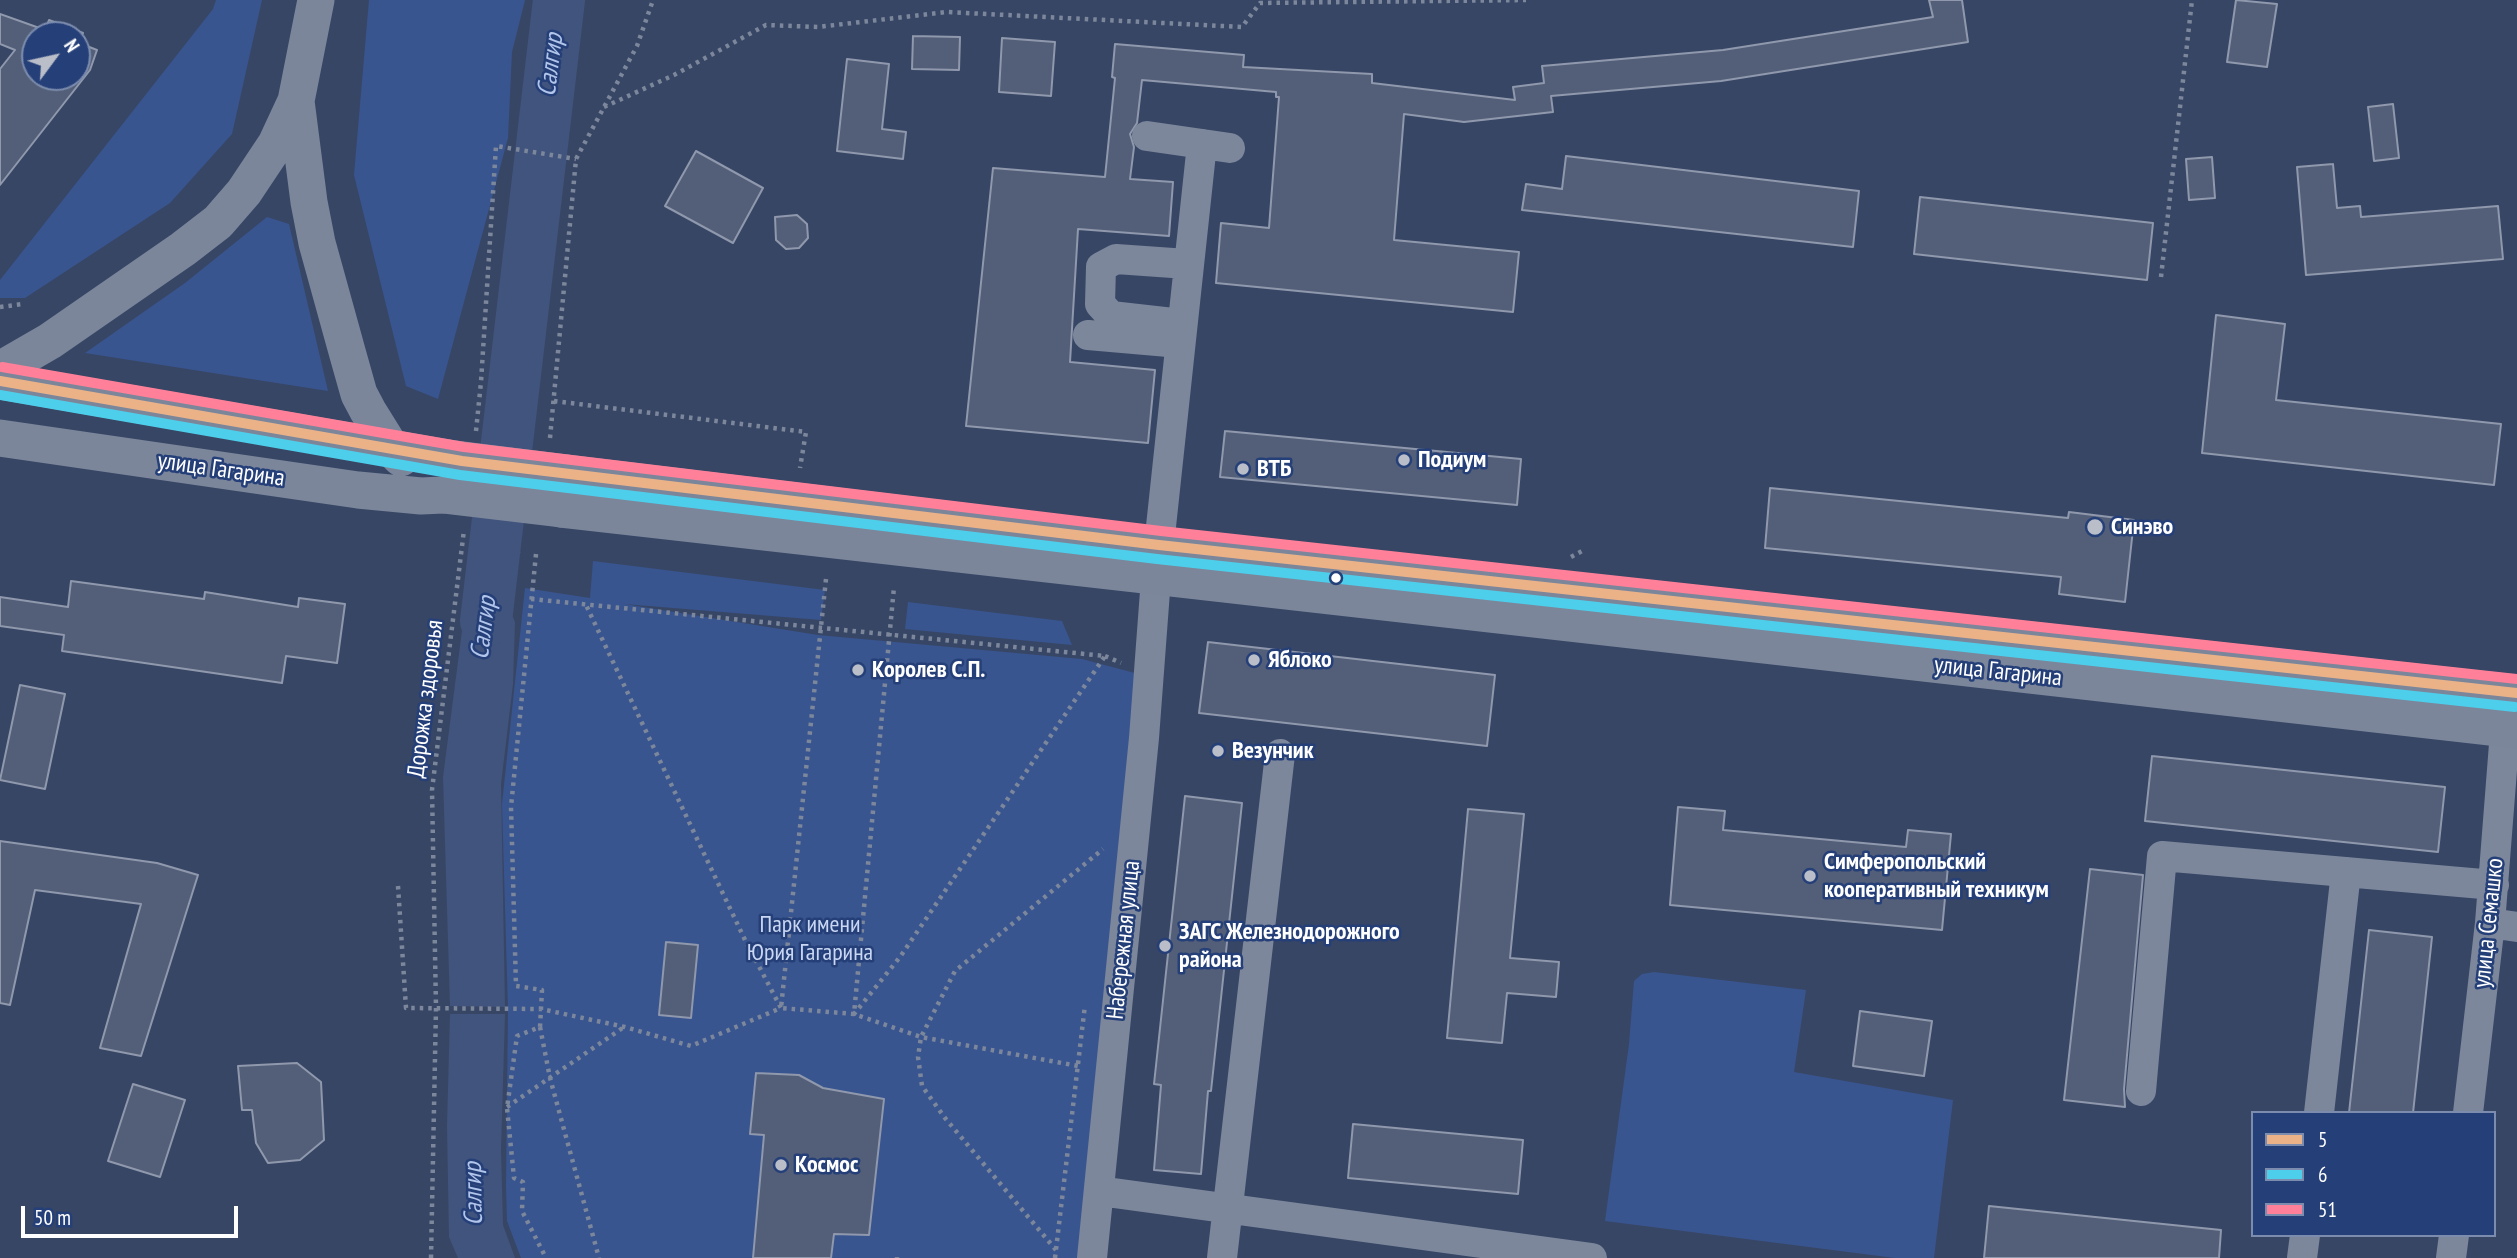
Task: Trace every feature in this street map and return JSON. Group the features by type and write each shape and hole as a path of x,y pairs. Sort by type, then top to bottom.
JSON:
{"main road":[{"path":"0,370 71,327 183,249 218,222 244,192 276,144 296,101 316,0"},
{"path":"296,101 309,202 326,277 359,394 391,448 415,474 454,506"},
{"name":"улица Гагарина","path":"0,381 391,448 462,447 567,473 1158,561 2511,729"},
{"name":"улица Гагарина","path":"0,438 358,490 421,496 454,506 561,509 1158,561 2513,692"}],"street":[{"name":"Набережная улица","path":"1092,1258 1187,264 1216,146 1147,136"},
{"path":"1181,334 1111,316 1100,304 1101,267 1116,259 1187,264"},
{"path":"1088,335 1181,334"},
{"name":"улица Семашко","path":"2468,1111 2504,925 2494,885 2503,769 2511,729 2513,692"},
{"path":"1222,1258 1280,754"},
{"path":"2141,1091 2162,856 2494,885"},
{"path":"2319,1111 2346,873"},
{"path":"1099,1191 1592,1258"},
{"path":"2302,1258 2305,1237"},
{"path":"2451,1258 2454,1237"}],"path":[{"path":"549,440 576,159 637,46 653,0"},
{"path":"604,107 674,75 766,25 817,27 947,12 1242,27 1260,3 1526,0"},
{"path":"2161,278 2192,0"},
{"path":"462,447 481,382 496,146 576,159"},
{"path":"0,307 23,304"},
{"path":"554,401 806,432 800,468"},
{"name":"Дорожка здоровья","path":"431,1258 436,1008 432,790 454,506"},
{"path":"536,554 512,807 516,986 542,990 540,1027 550,1079 599,1258"},
{"path":"781,1009 827,579"},
{"path":"854,1014 894,587"},
{"path":"531,599 1105,656 900,957 854,1014"},
{"path":"585,604 745,940 781,1009"},
{"path":"1056,1250 945,1118 922,1086 918,1057 921,1037 955,971 1103,849"},
{"path":"398,886 406,1008 541,1009 625,1027 691,1045 781,1009 854,1014 921,1037 1078,1066"},
{"path":"540,1027 517,1036 507,1108 514,1178 523,1181 522,1211 545,1258"},
{"path":"507,1108 625,1027"}],"green space":[{"path":"216,0 262,0 232,134 170,203 25,298 0,298 0,280 213,9"},
{"path":"369,0 525,0 512,52 508,138 438,399 406,386 354,175"},
{"path":"267,217 289,224 328,391 85,353 185,283"},
{"name":"Парк имени Юрия Гагарина","path":"593,561 825,590 821,620 624,604 818,635 1082,659 1146,676 1079,1258 521,1258 507,1221 508,1010 502,804 525,588 590,598"},
{"path":"908,602 1062,621 1072,645 905,629"},
{"path":"1654,972 1806,990 1794,1072 1953,1100 1934,1258 1895,1258 1605,1221 1629,1044 1634,981 1642,974"}],"water":[{"path":"473,546 521,552 507,577 503,593 515,622 513,684 501,784 505,1007 450,1006 443,777"},
{"path":"450,1014 505,1014 501,1150 503,1225 515,1258 458,1258 449,1237 447,1126"}],"building":[{"path":"1929,0 1962,0 1968,42 1721,81 1551,96 1553,112 1464,122 1404,114 1394,240 1519,252 1513,312 1216,283 1221,223 1269,228 1279,97 1276,97 1276,92 1142,80 1137,123 1130,134 1134,147 1130,179 1173,182 1169,236 1078,229 1070,362 1155,370 1148,443 966,426 993,168 1105,177 1115,78 1112,77 1115,44 1244,55 1243,67 1372,74 1372,83 1515,100 1513,87 1544,83 1542,66 1723,50 1933,17"},
{"path":"2236,0 2277,4 2267,67 2227,62"},
{"path":"0,14 21,21 21,91 74,91 0,185 0,69 15,50 0,44"},
{"path":"913,36 960,37 959,70 912,69"},
{"path":"1002,38 1055,42 1051,96 999,92"},
{"path":"91,48 97,50 91,67"},
{"path":"847,59 889,64 882,129 906,132 903,159 837,151"},
{"path":"2393,104 2399,158 2374,161 2368,107"},
{"path":"696,151 763,188 733,243 665,206"},
{"path":"1566,156 1859,191 1853,247 1522,210 1526,184 1562,189"},
{"path":"2212,157 2215,198 2189,200 2186,159"},
{"path":"2333,164 2337,208 2360,206 2361,217 2498,206 2503,259 2306,275 2297,167"},
{"path":"1920,197 2153,223 2147,280 1914,254"},
{"path":"797,215 807,224 808,238 799,248 786,249 776,240 775,217"},
{"path":"2216,315 2285,324 2276,400 2501,424 2494,485 2202,453"},
{"path":"1225,431 1521,459 1517,505 1220,477"},
{"path":"1770,488 2068,518 2069,512 2134,520 2125,602 2059,594 2061,577 1765,548"},
{"path":"71,581 204,599 205,592 298,607 299,598 345,604 337,663 286,656 282,683 62,651 64,635 0,626 0,597 68,607"},
{"path":"1208,642 1495,675 1487,746 1199,713"},
{"path":"20,685 65,694 45,789 0,780"},
{"path":"2152,756 2445,787 2438,852 2145,821"},
{"path":"1185,796 1242,803 1211,1091 1208,1091 1201,1174 1154,1170 1161,1085 1154,1084"},
{"name":"Симферопольский кооперативный техникум","path":"1678,807 1725,811 1723,830 1906,847 1908,830 1951,834 1942,930 1670,905"},
{"path":"1468,809 1524,814 1510,958 1559,962 1556,997 1507,993 1502,1043 1447,1038"},
{"path":"0,841 157,863 198,875 141,1056 100,1048 141,904 35,890 10,1005 0,1003"},
{"path":"2090,869 2143,875 2124,1089 2125,1107 2064,1100"},
{"path":"2369,930 2432,937 2413,1111 2349,1111"},
{"path":"666,942 698,945 691,1018 659,1015"},
{"path":"1860,1011 1932,1021 1924,1076 1853,1066"},
{"path":"297,1063 321,1082 324,1140 300,1160 268,1163 256,1143 252,1110 242,1110 238,1066"},
{"path":"756,1073 799,1075 823,1088 884,1099 869,1235 834,1234 831,1258 753,1258 764,1135 750,1134"},
{"path":"133,1084 185,1100 160,1177 108,1161"},
{"path":"1353,1124 1523,1140 1518,1194 1348,1178"},
{"path":"1989,1206 2221,1230 2219,1258 1984,1258"}],"waterway":[{"name":"Салгир","path":"486,621 559,0"}],"transit line":[{"name":"51","path":"2,367 464,447 1161,531 2517,679"},
{"name":"5","path":"0,381 462,461 1159,545 2517,693"},
{"name":"6","path":"0,395 460,475 1157,559 2515,707"}],"place":[{"name":"Подиум","path":"1404,460"},
{"name":"ВТБ","path":"1243,469"},
{"name":"Синэво","path":"2095,527"},
{"name":"Яблоко","path":"1254,660"},
{"name":"Королев С.П.","path":"858,670"},
{"name":"Везунчик","path":"1218,751"},
{"name":"Симферопольский кооперативный техникум","path":"1810,876"},
{"name":"ЗАГС Железнодорожного района","path":"1165,946"},
{"name":"Космос","path":"781,1165"}]}
